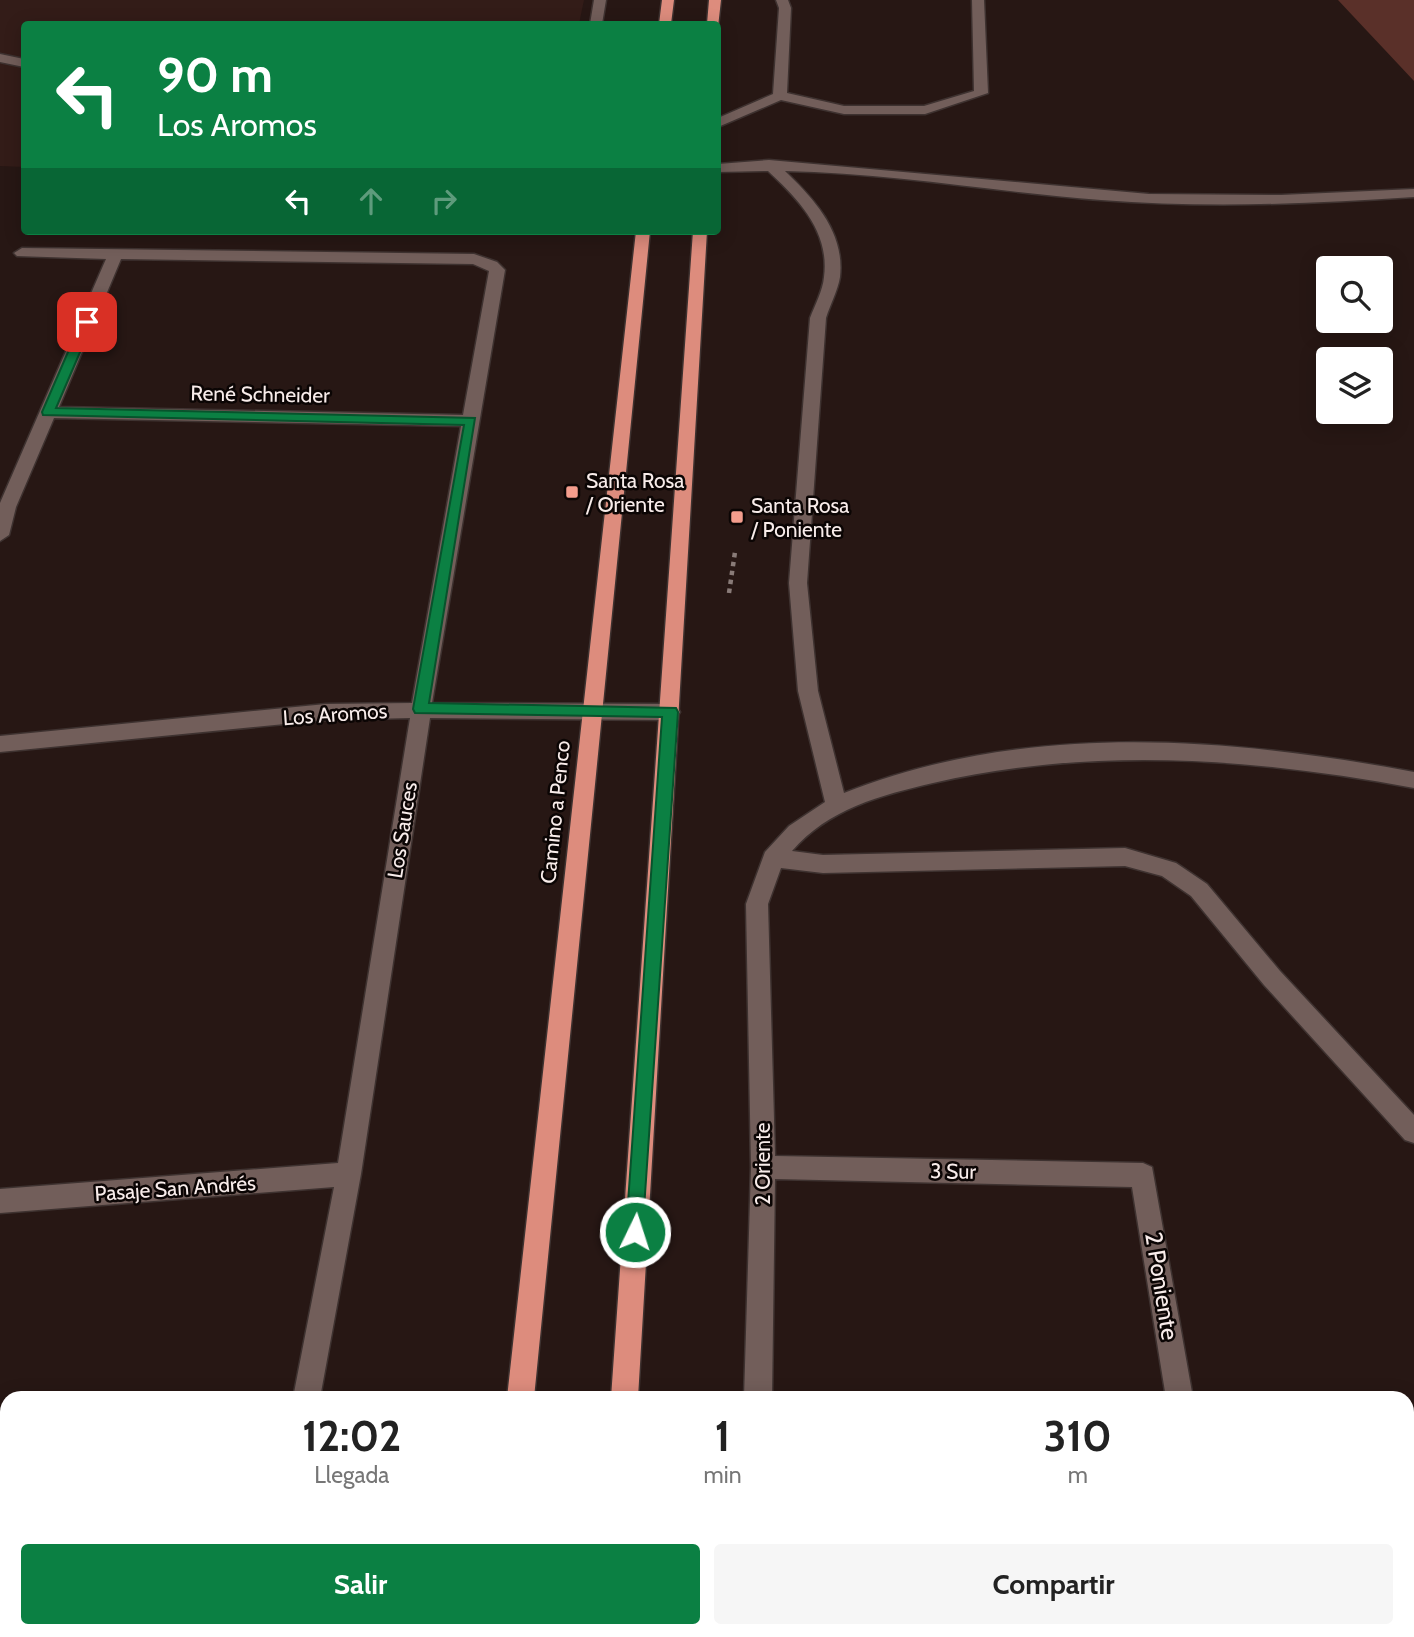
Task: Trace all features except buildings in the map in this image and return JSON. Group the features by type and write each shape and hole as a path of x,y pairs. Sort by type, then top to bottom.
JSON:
{"highway":[{"path":"665,21 668,0"},
{"path":"713,21 715,0"},
{"name":"Camino a Penco","path":"521,1391 595,709 643,235"},
{"path":"624,1391 700,235"}],"street":[{"path":"596,21 600,0"},
{"path":"780,96 785,8 782,0"},
{"path":"721,122 780,96 844,110 925,110 981,93 978,0"},
{"path":"0,58 21,62"},
{"path":"721,168 769,164 894,173 1176,201 1312,201 1414,193"},
{"path":"769,164 810,203 825,230 832,259 832,278 818,318 808,418 799,583 808,691 836,804"},
{"path":"0,535 7,507 116,254 22,253"},
{"name":"Los Sauces","path":"116,254 474,259 492,265 498,277 421,709 349,1174 308,1391"},
{"name":"René Schneider","path":"48,412 471,421"},
{"name":"Los Aromos","path":"0,744 326,712 595,709 670,712"},
{"name":"2 Oriente","path":"758,1391 763,1167 757,904 762,880 773,858 790,836 811,818 836,804 948,770 1024,757 1126,749 1270,755 1414,780"},
{"path":"773,858 823,864 1125,857 1168,869 1199,890 1332,1045 1414,1132"},
{"name":"3 Sur","path":"763,1167 1143,1175"},
{"name":"Pasaje San Andrés","path":"0,1201 349,1174"},
{"name":"2 Poniente","path":"1143,1175 1179,1391"}],"path":[{"path":"729,593 735,552"}],"shaded area":[{"path":"0,0 584,0 580,21 21,21 21,167 0,166"},
{"path":"1338,0 1414,0 1414,81"}],"place":[{"name":"Santa Rosa / Oriente","path":"572,492"},
{"name":"Santa Rosa / Poniente","path":"737,517"}],"route":[{"path":"87,322 48,412 471,421 421,709 670,712 635,1232"}]}
